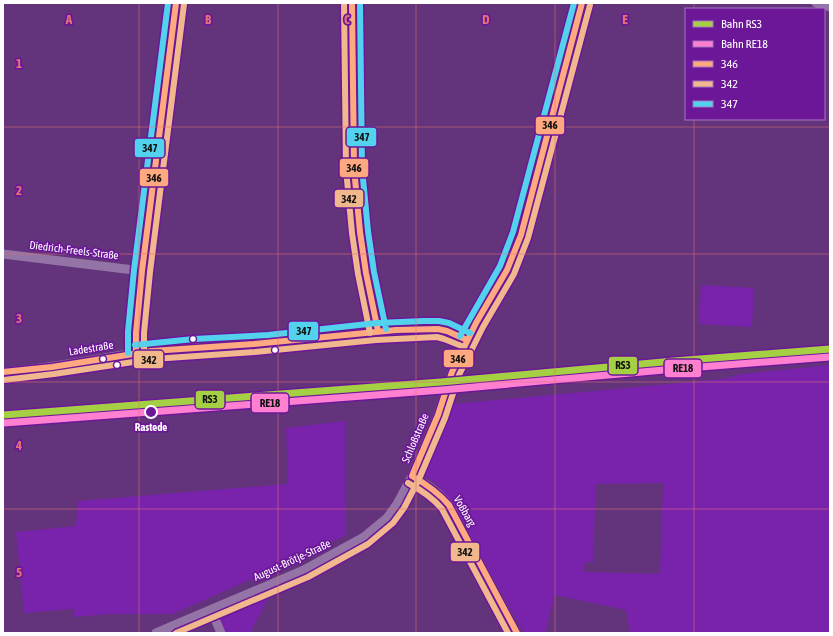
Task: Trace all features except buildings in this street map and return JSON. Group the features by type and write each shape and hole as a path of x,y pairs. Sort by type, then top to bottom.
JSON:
{"street":[{"path":"136,353 136,333 142,271 176,3"},
{"path":"352,3 354,168 360,232 378,332"},
{"name":"Schloßstraße","path":"412,476 438,415 452,372 476,323 507,270 521,235 582,3"},
{"path":"816,3 830,7"},
{"name":"Diedrich-Freels-Straße","path":"3,254 142,271"},
{"name":"Ladestraße","path":"3,372 30,370 136,353 378,332 438,329 447,331 467,340"},
{"name":"August-Brötje-Straße","path":"156,633 304,570 364,538 386,518 397,504 412,476"},
{"name":"Voßbarg","path":"412,476 442,495 449,505 517,633"},
{"path":"211,610 221,633"}],"shaded area":[{"path":"701,285 754,288 752,327 699,324"},
{"path":"830,365 830,633 630,633 626,610 555,595 545,633 524,633 452,503 438,485 425,476 423,470 453,404 723,379 742,374","holes":["663,483 660,574 584,572 585,562 593,562 596,484"]},
{"path":"345,421 346,535 173,614 110,614 74,617 73,609 24,613 16,532 76,526 78,501 288,484 286,428"},
{"path":"275,585 250,633 224,633 215,611"}],"rail line":[{"name":"RS3","path":"3,415 441,382 674,361 830,349"},
{"name":"RE18","path":"4,423 442,390 830,357"}],"transit line":[{"name":"347","path":"128,353 128,332 134,270 168,3"},
{"name":"346","path":"136,353 136,333 142,271 176,3"},
{"name":"342","path":"344,3 346,169 352,233 358,274 370,333"},
{"name":"346","path":"352,3 354,168 360,232 366,273 378,331"},
{"name":"347","path":"360,3 362,168 368,231 374,272 386,329"},
{"name":"347","path":"460,336 500,266 513,232 574,3"},
{"name":"346","path":"412,476 438,415 452,372 476,323 507,270 521,235 582,3"},
{"name":"342","path":"144,353 144,333 150,272 184,4"},
{"name":"342","path":"176,633 308,577 368,544 393,523 404,508 419,479 445,418 459,375 483,327 514,274 528,238 590,5"},
{"name":"347","path":"135,345 194,339 268,335 377,323 424,321 449,323 470,333"},
{"name":"346","path":"3,372 52,367 152,351 254,344 396,330 438,329 447,331 467,340"},
{"name":"342","path":"4,380 153,359 255,352 376,340 437,337 464,347"},
{"name":"346","path":"412,476 441,496 449,505 517,633"},
{"name":"342","path":"408,483 426,494 442,509 508,633"}],"place":[{"name":"Rastede","path":"151,412"}]}
